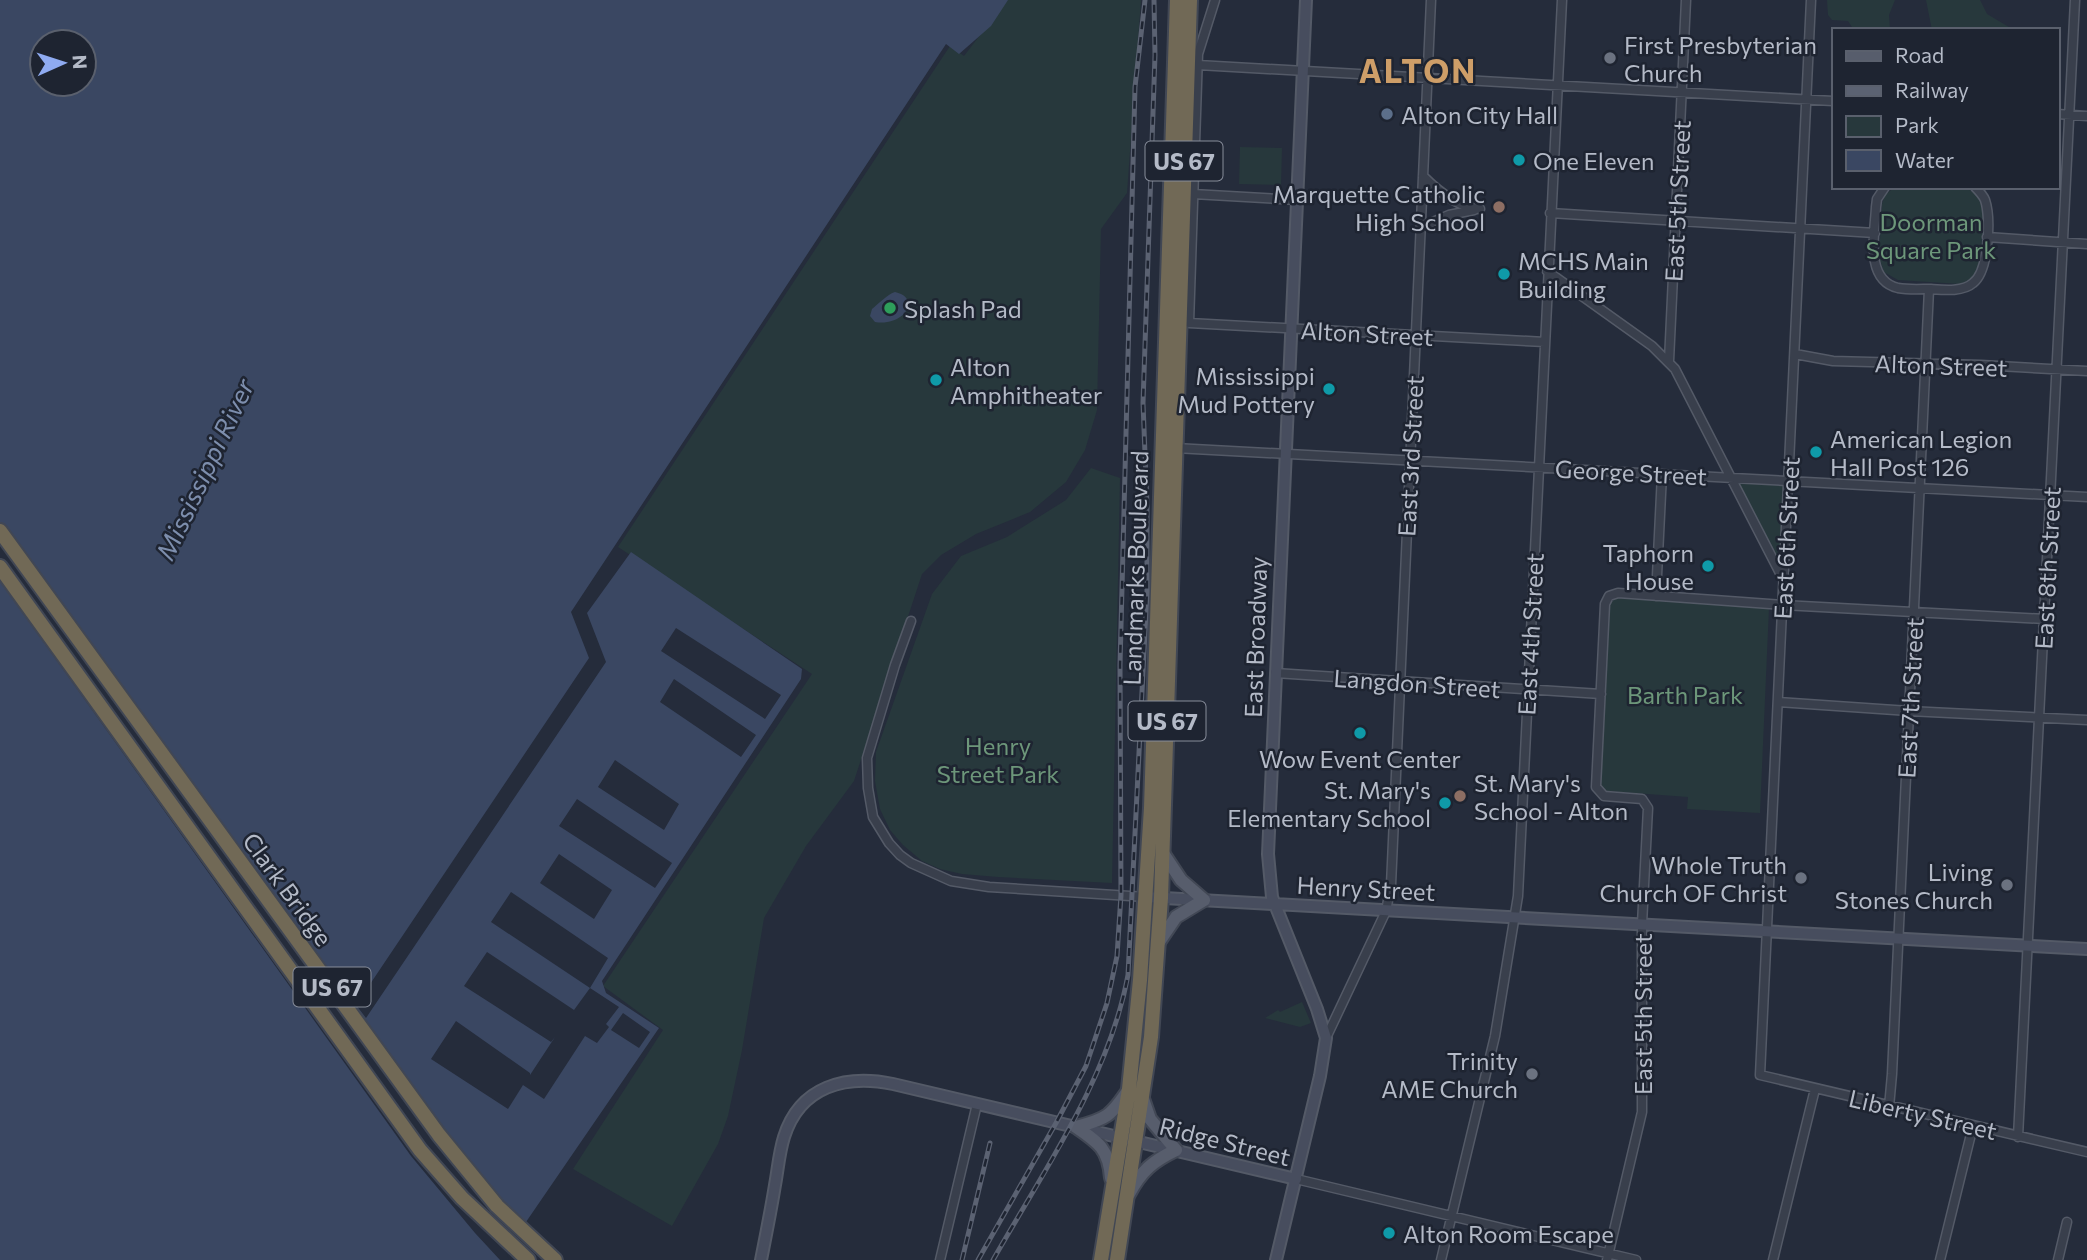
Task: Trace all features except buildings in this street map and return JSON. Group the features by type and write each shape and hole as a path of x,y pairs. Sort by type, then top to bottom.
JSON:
{"highway":[{"name":"Landmarks Boulevard","path":"1117,1260 1135,1141 1135,1091 1151,808 1177,0"},
{"name":"Landmarks Boulevard","path":"1101,1260 1120,1138 1151,1037 1161,898 1190,0"},
{"name":"Clark Bridge","path":"0,531 463,1166 497,1206 555,1260"},
{"name":"Clark Bridge","path":"0,567 420,1150 462,1198 528,1260"}],"main road":[{"path":"1156,946 1176,917 1204,901 1181,880 1163,853"},
{"path":"1076,1127 1098,1121 1114,1112 1135,1091 1150,1119 1176,1150 1143,1170 1128,1197"},
{"path":"1076,1127 1100,1145 1110,1162 1112,1194"}],"street":[{"path":"1215,0 1200,44 1193,194 1297,200"},
{"name":"East Broadway","path":"1276,1260 1323,1065 1326,1038 1275,904 1269,878 1268,854 1306,0"},
{"name":"East 3rd Street","path":"1326,1038 1385,911 1391,885 1431,0"},
{"name":"East 4th Street","path":"1441,1260 1495,1037 1518,896 1562,0"},
{"name":"East 5th Street","path":"1669,361 1686,0"},
{"name":"East 6th Street","path":"1760,1075 1811,0"},
{"name":"East 8th Street","path":"2018,1136 2075,0"},
{"path":"1198,65 1832,101"},
{"path":"2059,114 2087,116"},
{"path":"1421,227 1449,215 1480,209 1466,206 1445,195 1423,176"},
{"path":"1883,190 1876,207 1874,258 1876,268 1885,281 1892,286 1960,289 1973,284 1982,271 1987,221 1985,201 1976,189"},
{"name":"Alton Street","path":"1193,194 1189,323 1545,342"},
{"path":"1550,214 1875,233"},
{"path":"1987,237 2087,244"},
{"path":"1547,271 1669,361 1681,377 1784,581"},
{"name":"East 7th Street","path":"1889,1107 1929,289"},
{"name":"Alton Street","path":"1795,354 1833,361 2087,372"},
{"name":"George Street","path":"1175,448 2087,497"},
{"path":"1662,474 1656,596 2045,619"},
{"name":"East 5th Street","path":"1608,1257 1642,1112 1642,925 1648,805 1642,799 1604,796 1596,787 1605,604 1609,596 1618,593 1656,596"},
{"name":"Henry Street","path":"911,621 867,758 868,788 873,817 900,855 911,863 951,881 989,887 1204,901 2087,949"},
{"name":"Langdon Street","path":"1275,673 1601,694"},
{"path":"1778,702 2087,720"},
{"name":"Liberty Street","path":"1760,1075 2087,1152"},
{"name":"Ridge Street","path":"761,1260 785,1134 790,1122 807,1100 829,1086 860,1079 893,1084 1176,1150 1452,1216 1608,1257 1636,1260"},
{"path":"1773,1260 1815,1089"},
{"path":"940,1260 977,1104"},
{"path":"1940,1260 1973,1126"},
{"path":"2058,1260 2067,1222"}],"green space":[{"path":"1007,0 1141,0 1127,193 1101,229 1097,410 1085,450 1066,482 1030,512 976,534 941,555 922,574 854,781 806,846 764,918 728,1116 718,1144 672,1226 573,1169 663,1030 603,986 812,674 618,547 950,46 964,56"},
{"path":"1827,0 1895,0 1889,15 1890,28 1853,28 1848,21 1832,20 1828,15"},
{"path":"1926,0 1980,0 1987,14 2011,28 1932,28"},
{"path":"1240,147 1282,148 1281,185 1239,184"},
{"name":"Doorman Square Park","path":"1892,189 1968,189 1979,196 1984,209 1980,268 1972,279 1960,284 1898,280 1884,272 1879,257 1882,204 1885,195"},
{"name":"Henry Street Park","path":"1091,468 1120,478 1112,883 998,877 940,869 922,861 890,830 880,809 875,781 876,752 932,594 961,556 1007,537 1066,500"},
{"path":"1738,481 1785,484 1783,574"},
{"name":"Barth Park","path":"1618,597 1769,608 1760,813 1687,809 1688,797 1607,791 1602,788 1600,777 1609,606"},
{"path":"1302,1002 1311,1023 1300,1027 1265,1018 1278,1010 1280,1012"}],"water":[{"name":"Mississippi River","path":"0,0 1008,0 991,26 959,54 946,44 571,612 589,658 356,1005 366,1018 606,662 587,613 631,552 802,669 801,679 602,981 606,993 659,1028 526,1222 499,1243 506,1260 0,1260"},
{"name":"Splash Pad","path":"895,292 907,300 906,311 894,320 875,322 870,316 872,309"}],"pier":[{"path":"0,522 440,1134 521,1231 503,1244 509,1260 500,1260 411,1156 0,581"},
{"path":"676,628 781,695 765,719 661,651"},
{"path":"674,679 756,735 741,757 660,702"},
{"path":"615,760 679,804 664,830 598,787"},
{"path":"577,799 672,863 655,888 559,826"},
{"path":"559,854 612,890 594,919 540,883"},
{"path":"511,892 608,958 590,988 491,922"},
{"path":"487,952 574,1010 590,988 619,1007 606,1024 609,1027 597,1043 585,1036 544,1099 523,1085 508,1109 431,1059 456,1021 530,1075 555,1037 551,1042 464,986"},
{"path":"623,1013 650,1032 639,1048 611,1030"}],"railway":[{"path":"978,1260 1086,1066 1107,1003 1117,956 1121,895 1120,665 1135,87 1145,0"},
{"path":"993,1260 1090,1087 1119,1013 1128,975 1147,591 1143,403 1155,55 1154,0"},
{"path":"962,1260 990,1143"}],"place":[{"name":"First Presbyterian Church","path":"1610,58"},
{"name":"Alton City Hall","path":"1387,114"},
{"name":"One Eleven","path":"1519,160"},
{"name":"Marquette Catholic High School","path":"1499,207"},
{"name":"MCHS Main Building","path":"1504,274"},
{"name":"Splash Pad","path":"890,308"},
{"name":"Alton Amphitheater","path":"936,380"},
{"name":"Mississippi Mud Pottery","path":"1329,389"},
{"name":"American Legion Hall Post 126","path":"1816,452"},
{"name":"Taphorn House","path":"1708,566"},
{"name":"Wow Event Center","path":"1360,733"},
{"name":"St. Mary's School - Alton","path":"1460,796"},
{"name":"St. Mary's Elementary School","path":"1445,803"},
{"name":"Whole Truth Church OF Christ","path":"1801,878"},
{"name":"Living Stones Church","path":"2007,885"},
{"name":"Trinity AME Church","path":"1532,1074"},
{"name":"Alton Room Escape","path":"1389,1233"}],"district":[{"name":"ALTON","path":"1418,70"}]}
